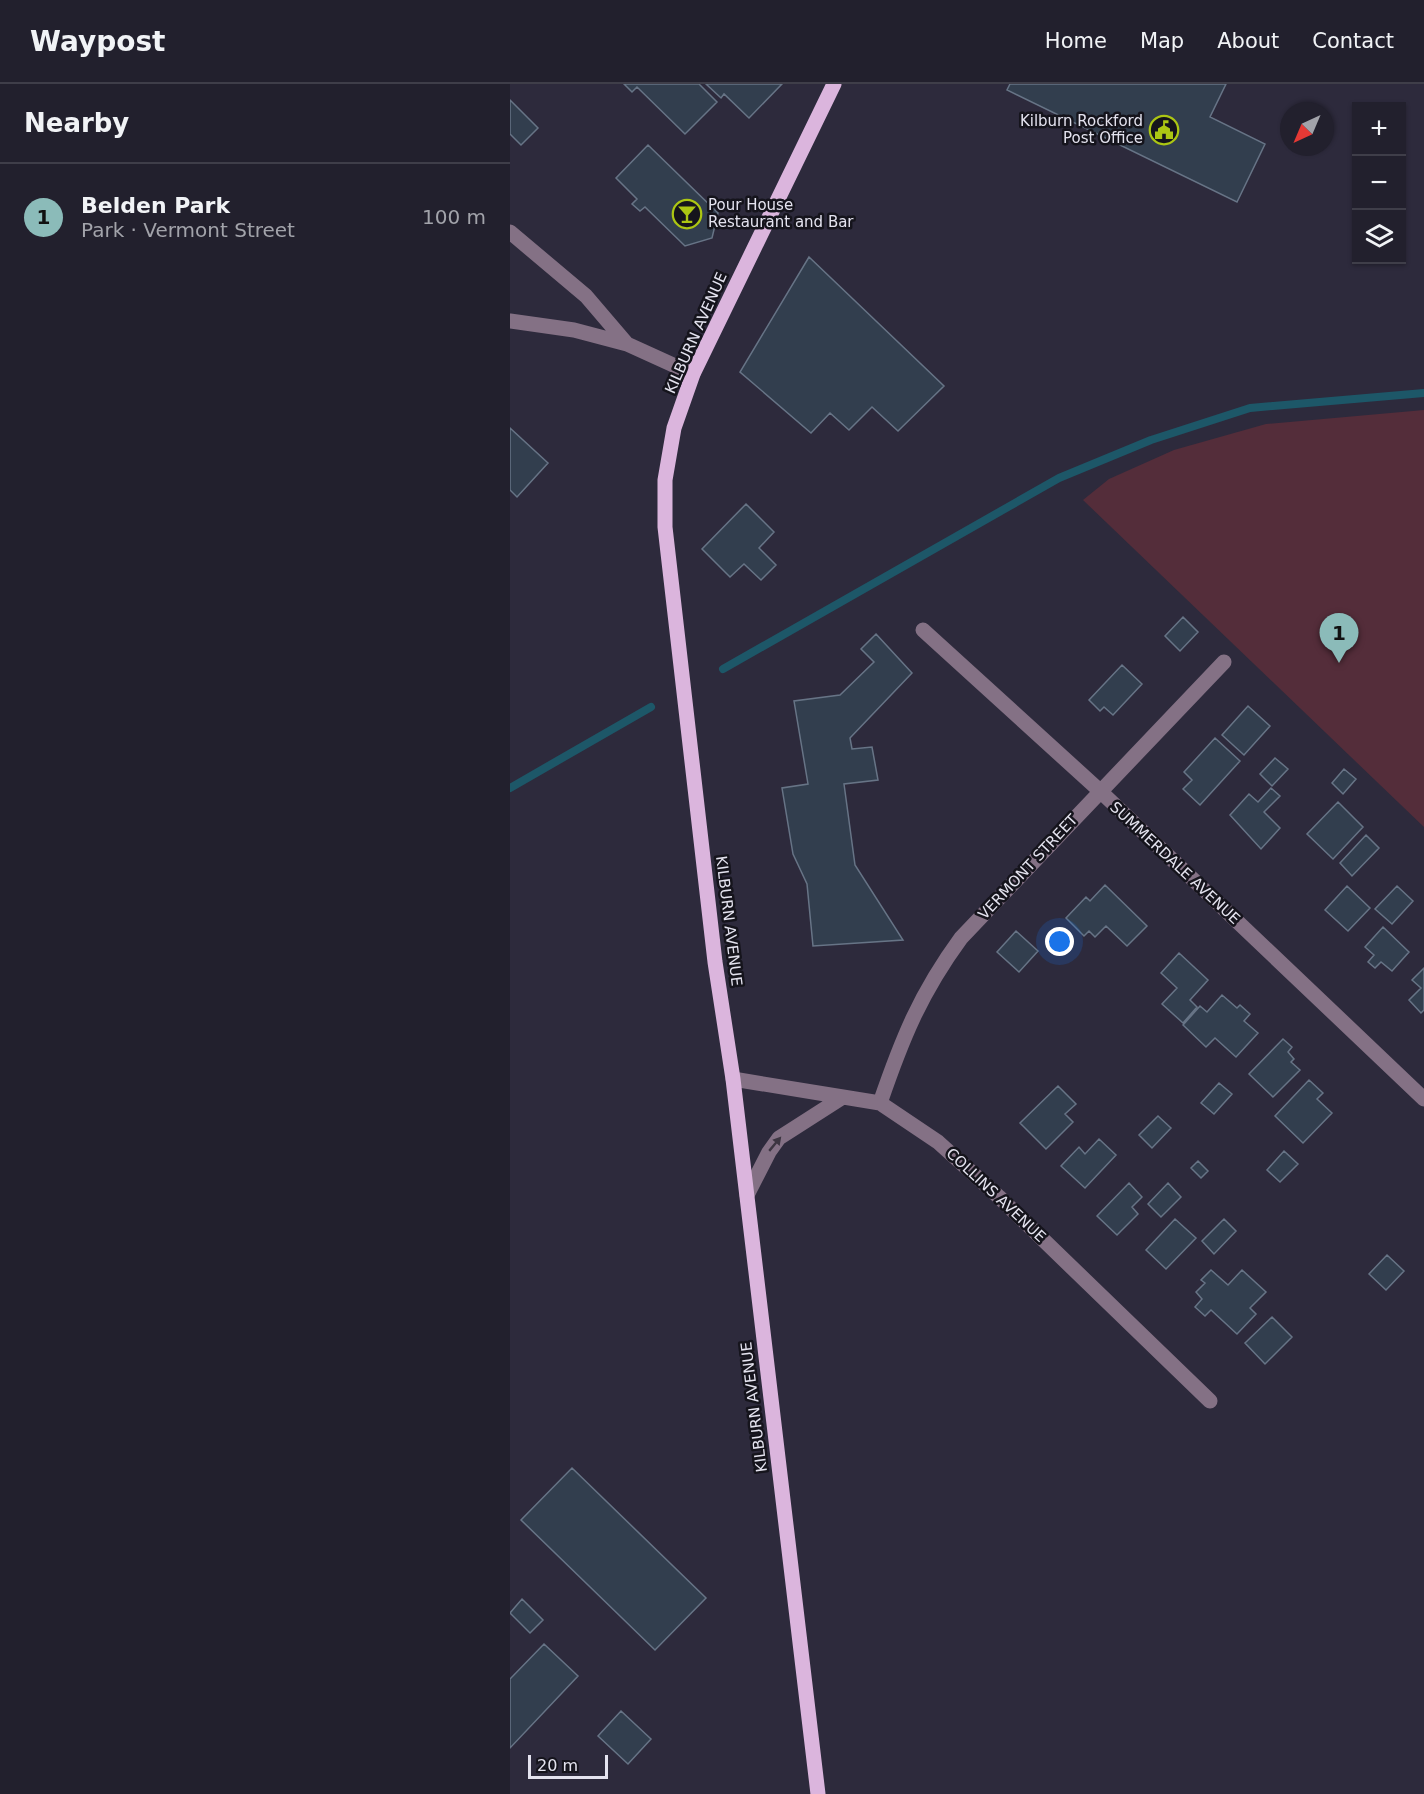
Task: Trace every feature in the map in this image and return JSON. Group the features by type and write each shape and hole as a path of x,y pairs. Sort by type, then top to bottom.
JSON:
{"main road":[{"name":"KILBURN AVENUE","path":"818,1794 733,1079 715,962 665,527 665,480 674,428 693,374 834,84"}],"street":[{"path":"510,232 586,296 627,344"},
{"path":"510,321 574,330 627,344 693,374"},
{"name":"SUMMERDALE AVENUE","path":"923,630 1100,791 1424,1099"},
{"name":"VERMONT STREET","path":"880,1103 903,1036 933,976 962,938 1224,662"},
{"name":"COLLINS AVENUE","path":"733,1079 880,1103 938,1142 999,1197 1210,1401"},
{"path":"747,1195 769,1152 779,1138 843,1097"}],"shaded area":[{"path":"1424,410 1424,827 1083,500 1109,479 1174,450 1266,424"}],"building":[{"path":"624,84 699,84 717,102 685,134 637,87 632,92"},
{"path":"706,84 782,84 749,118 724,94 721,98"},
{"name":"Kilburn Rockford Post Office","path":"1010,84 1226,84 1210,117 1265,144 1237,202 1007,90"},
{"path":"510,100 538,128 521,145 510,134"},
{"path":"648,145 718,213 712,238 685,246 645,207 640,211 632,204 637,199 616,178"},
{"path":"809,257 944,386 898,431 872,407 849,430 830,413 811,433 740,372"},
{"path":"510,428 548,463 517,497 510,490"},
{"path":"746,504 774,532 759,548 776,565 761,580 744,564 730,577 702,549"},
{"path":"1183,617 1198,632 1180,651 1165,636"},
{"path":"876,634 912,673 850,738 852,749 872,747 878,780 844,784 855,865 903,940 813,946 807,884 793,854 782,788 808,784 794,701 840,695 874,662 861,649"},
{"path":"1122,665 1142,684 1113,715 1104,707 1100,711 1089,700"},
{"path":"1248,706 1270,726 1244,755 1222,735"},
{"path":"1215,738 1240,761 1200,805 1183,789 1192,780 1184,772"},
{"path":"1275,758 1288,769 1272,786 1260,774"},
{"path":"1344,769 1356,779 1343,794 1332,783"},
{"path":"1271,788 1280,796 1264,812 1280,828 1261,849 1230,815 1249,794 1258,802"},
{"path":"1338,802 1363,827 1333,859 1307,834"},
{"path":"1366,835 1379,848 1352,876 1340,863"},
{"path":"1105,885 1147,926 1127,946 1106,926 1095,937 1089,931 1084,936 1066,918 1086,897 1090,901"},
{"path":"1347,886 1370,908 1348,931 1325,910"},
{"path":"1397,886 1413,901 1392,924 1375,909"},
{"path":"1383,927 1409,952 1392,971 1381,962 1375,968 1368,962 1374,955 1365,947"},
{"path":"1016,931 1038,951 1019,972 997,952"},
{"path":"1179,953 1208,980 1190,1000 1197,1007 1183,1023 1162,1004 1177,988 1161,973"},
{"path":"1424,968 1424,1010 1421,1013 1409,1000 1421,988 1412,980"},
{"path":"1222,995 1237,1008 1240,1005 1250,1014 1244,1021 1258,1033 1236,1057 1215,1038 1206,1047 1183,1025 1200,1006 1207,1012"},
{"path":"1283,1039 1292,1047 1288,1052 1294,1059 1291,1062 1300,1070 1273,1097 1249,1074"},
{"path":"1309,1080 1323,1093 1317,1099 1332,1113 1303,1143 1275,1116"},
{"path":"1219,1083 1232,1094 1214,1114 1201,1103"},
{"path":"1058,1086 1076,1104 1065,1114 1073,1122 1046,1149 1020,1123"},
{"path":"1158,1116 1171,1128 1152,1148 1139,1135"},
{"path":"1099,1139 1116,1155 1085,1188 1061,1166 1079,1147 1085,1154"},
{"path":"1284,1151 1298,1164 1280,1182 1267,1170"},
{"path":"1198,1161 1208,1171 1201,1178 1191,1168"},
{"path":"1129,1183 1142,1197 1132,1207 1138,1214 1117,1235 1097,1216"},
{"path":"1168,1183 1181,1197 1161,1217 1148,1204"},
{"path":"1175,1219 1196,1238 1166,1269 1146,1250"},
{"path":"1224,1219 1236,1231 1214,1254 1202,1241"},
{"path":"1387,1255 1404,1271 1386,1290 1369,1274"},
{"path":"1211,1270 1228,1285 1242,1270 1266,1292 1250,1308 1256,1314 1237,1334 1211,1310 1205,1316 1195,1307 1202,1299 1196,1292 1205,1283 1201,1280"},
{"path":"1272,1317 1292,1337 1265,1364 1245,1343"},
{"path":"572,1468 706,1598 655,1650 521,1520"},
{"path":"522,1599 543,1620 530,1633 510,1613"},
{"path":"544,1644 578,1676 510,1748 510,1679"},
{"path":"621,1711 651,1739 628,1764 598,1736"}],"waterway":[{"path":"723,669 1059,478 1151,440 1250,408 1424,393"},
{"path":"510,788 651,707"}],"place":[{"name":"Kilburn Rockford Post Office","path":"1164,130"},
{"name":"Pour House Restaurant and Bar","path":"687,214"},
{"name":"Belden Park","path":"1339,663"}]}
